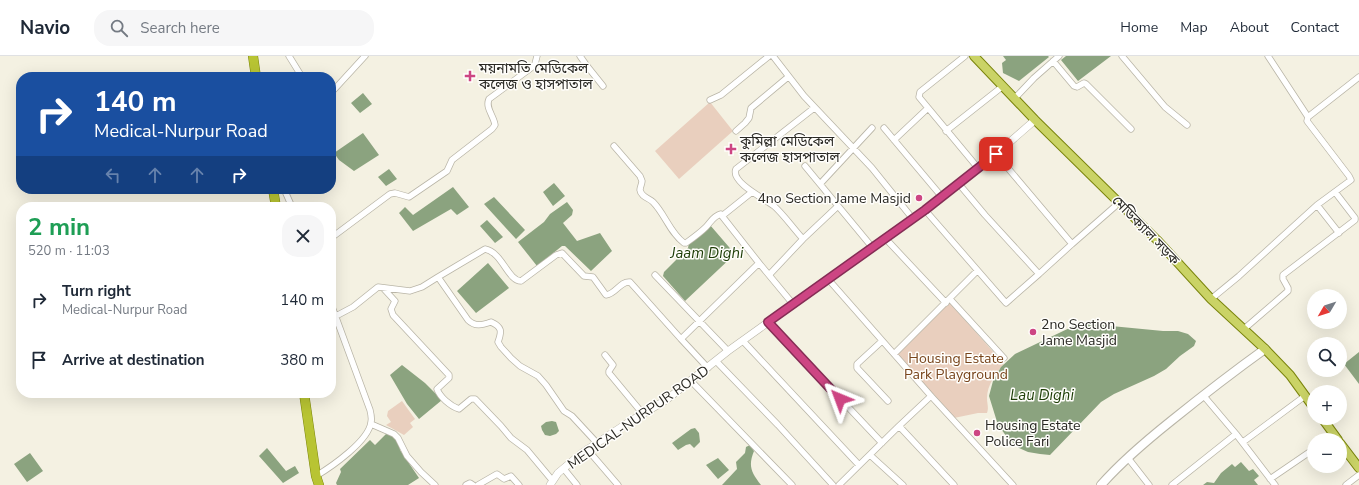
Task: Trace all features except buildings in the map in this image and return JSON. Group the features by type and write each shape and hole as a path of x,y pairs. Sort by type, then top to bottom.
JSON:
{"highway":[{"path":"253,56 255,72"},
{"path":"305,398 317,481"}],"main road":[{"name":"মেডিক্যাল সড়ক","path":"974,56 1035,120 1120,202 1211,299 1265,349 1290,375 1307,399"},
{"path":"1101,485 1128,458 1203,395 1265,349"},
{"path":"1347,452 1359,468"}],"street":[{"path":"288,56 299,72"},
{"path":"336,88 365,56"},
{"path":"336,234 390,194 399,193 406,197 410,197 448,171 452,160 492,129 495,125 495,120 488,107 489,99 520,75 532,68 535,64 537,56"},
{"path":"580,56 603,86"},
{"path":"710,100 721,95 769,56"},
{"path":"773,56 788,77 814,108 872,168 913,219"},
{"path":"966,56 920,92 919,98 978,168"},
{"path":"1015,98 1034,78 1059,56"},
{"path":"1122,56 1165,107 1187,125"},
{"path":"1211,299 1239,276 1317,205 1350,182 1351,179 1310,125 1307,120 1308,117 1268,56"},
{"path":"1053,61 1074,86 1077,87 1084,83 1086,84 1131,129"},
{"path":"736,131 749,118 751,108 788,77"},
{"path":"1308,117 1359,77"},
{"path":"946,131 1002,86"},
{"path":"803,238 774,206 745,187 735,174 736,169 814,108"},
{"path":"894,140 928,108"},
{"name":"MEDICAL-NURPUR ROAD","path":"551,483 558,473 588,449 666,400 768,322 925,210 996,154 1035,120"},
{"path":"820,184 872,128"},
{"path":"884,128 942,197"},
{"path":"614,146 640,176 642,181 640,191 645,197 654,202 681,241 686,243 707,226 710,220 716,215 720,214 793,304"},
{"path":"996,154 1072,244"},
{"path":"805,166 872,247"},
{"path":"959,184 1038,274"},
{"path":"722,216 752,192"},
{"path":"1244,329 1288,291 1288,288 1282,278 1283,275 1354,221 1355,219 1335,192"},
{"path":"925,210 1006,303 1120,202"},
{"path":"1317,205 1339,233"},
{"path":"770,274 803,238 838,206"},
{"path":"885,238 1004,358"},
{"path":"317,481 356,446 367,433 371,424 370,410 336,316 356,305 378,288 410,291 422,287 485,249 492,251 512,276 518,281 521,281 558,254 562,253 584,276 593,277 606,295 611,294 625,282 630,282 708,368"},
{"path":"681,339 759,263"},
{"path":"894,354 977,271"},
{"path":"655,275 728,352"},
{"path":"438,277 472,324 477,325 491,322 501,329 502,333 498,342 506,354 520,366 538,376 564,410 572,416 597,443"},
{"path":"828,279 1011,484"},
{"path":"384,288 396,301 390,309 393,315 449,375 449,378 437,389 441,395 447,402 458,409 472,399 475,399 511,438 527,450 551,483"},
{"path":"768,322 882,442"},
{"path":"743,341 859,465"},
{"path":"882,341 857,364 857,368 888,402"},
{"path":"605,355 613,364 609,373 643,414"},
{"path":"716,361 833,485"},
{"path":"691,381 792,485"},
{"path":"1203,395 1243,442 1275,485"},
{"path":"839,485 931,396"},
{"path":"1243,442 1305,396"},
{"path":"371,424 394,434 398,438 407,456 435,485"},
{"path":"899,426 954,485"},
{"path":"1172,485 1236,434"},
{"path":"588,449 618,485"},
{"path":"1270,479 1307,454"},
{"path":"870,455 903,485"},
{"path":"1128,458 1149,485"},
{"path":"564,469 577,485"},
{"path":"478,485 497,474 504,479 511,476 519,485"},
{"path":"1346,485 1359,475"},
{"path":"466,485 470,483 473,485"}],"green space":[{"path":"710,102 733,131 679,179 655,151"},
{"name":"Housing Estate Park Playground","path":"949,302 1004,364 990,384 987,393 987,413 978,413 954,418 896,354"},
{"path":"402,401 415,419 410,423 413,427 404,435 386,425 391,422 387,416 388,411"}],"water":[{"path":"1003,56 1049,57 1019,81 1003,73 1002,63 1006,60"},
{"path":"1066,56 1111,56 1078,81 1061,60"},
{"path":"363,93 372,104 360,113 351,103"},
{"path":"363,133 379,155 354,171 339,160 336,156 336,152"},
{"path":"389,169 397,179 386,186 378,177"},
{"path":"554,183 565,196 553,206 543,192"},
{"path":"453,187 469,207 457,215 451,209 413,231 399,213 405,207 413,215"},
{"path":"494,197 525,230 516,239 484,204"},
{"path":"567,202 573,210 572,215 563,223 577,241 600,233 612,251 591,271 565,246 562,246 537,266 518,242 544,222 550,214"},
{"path":"487,220 503,237 495,243 480,226"},
{"name":"Jaam Dighi","path":"710,225 735,254 685,301 663,276 664,272 688,248 689,243"},
{"path":"488,263 509,288 476,313 457,291"},
{"name":"Lau Dighi","path":"1080,323 1163,331 1178,331 1188,334 1196,341 1194,346 1166,369 1114,394 1101,402 1050,455 1028,452 1019,448 1007,437 998,425 989,396 993,381 1001,367 1015,354"},
{"path":"1359,352 1359,384 1347,368 1347,362"},
{"path":"402,365 425,383 442,400 419,419 407,404 390,375"},
{"path":"546,422 556,422 559,431 550,436 545,435 541,426"},
{"path":"695,428 699,433 700,442 694,448 690,444 678,450 672,443 691,429"},
{"path":"387,433 399,441 400,450 419,478 408,485 337,485 336,483 341,472 340,469 370,440 375,445"},
{"path":"750,445 754,451 751,461 752,469 761,485 722,485 737,469 736,462 745,453 746,447"},
{"path":"267,448 286,471 295,466 299,473 283,483 259,456"},
{"path":"30,453 43,471 27,482 14,464"},
{"path":"718,458 729,470 718,479 706,465"},
{"path":"1241,462 1249,471 1253,469 1259,476 1254,480 1258,485 1203,485 1207,482 1214,483 1221,473 1232,464 1235,467"}],"place":[{"name":"ময়নামতি মেডিকেল কলেজ ও হাসপাতাল","path":"470,76"},
{"name":"কুমিল্লা মেডিকেল কলেজ হাসপাতাল","path":"731,149"},
{"name":"4no Section Jame Masjid","path":"919,198"},
{"name":"2no Section Jame Masjid","path":"1033,332"},
{"name":"Housing Estate Police Fari","path":"977,433"}],"route":[{"path":"840,399 768,322 925,210 996,154"}]}
